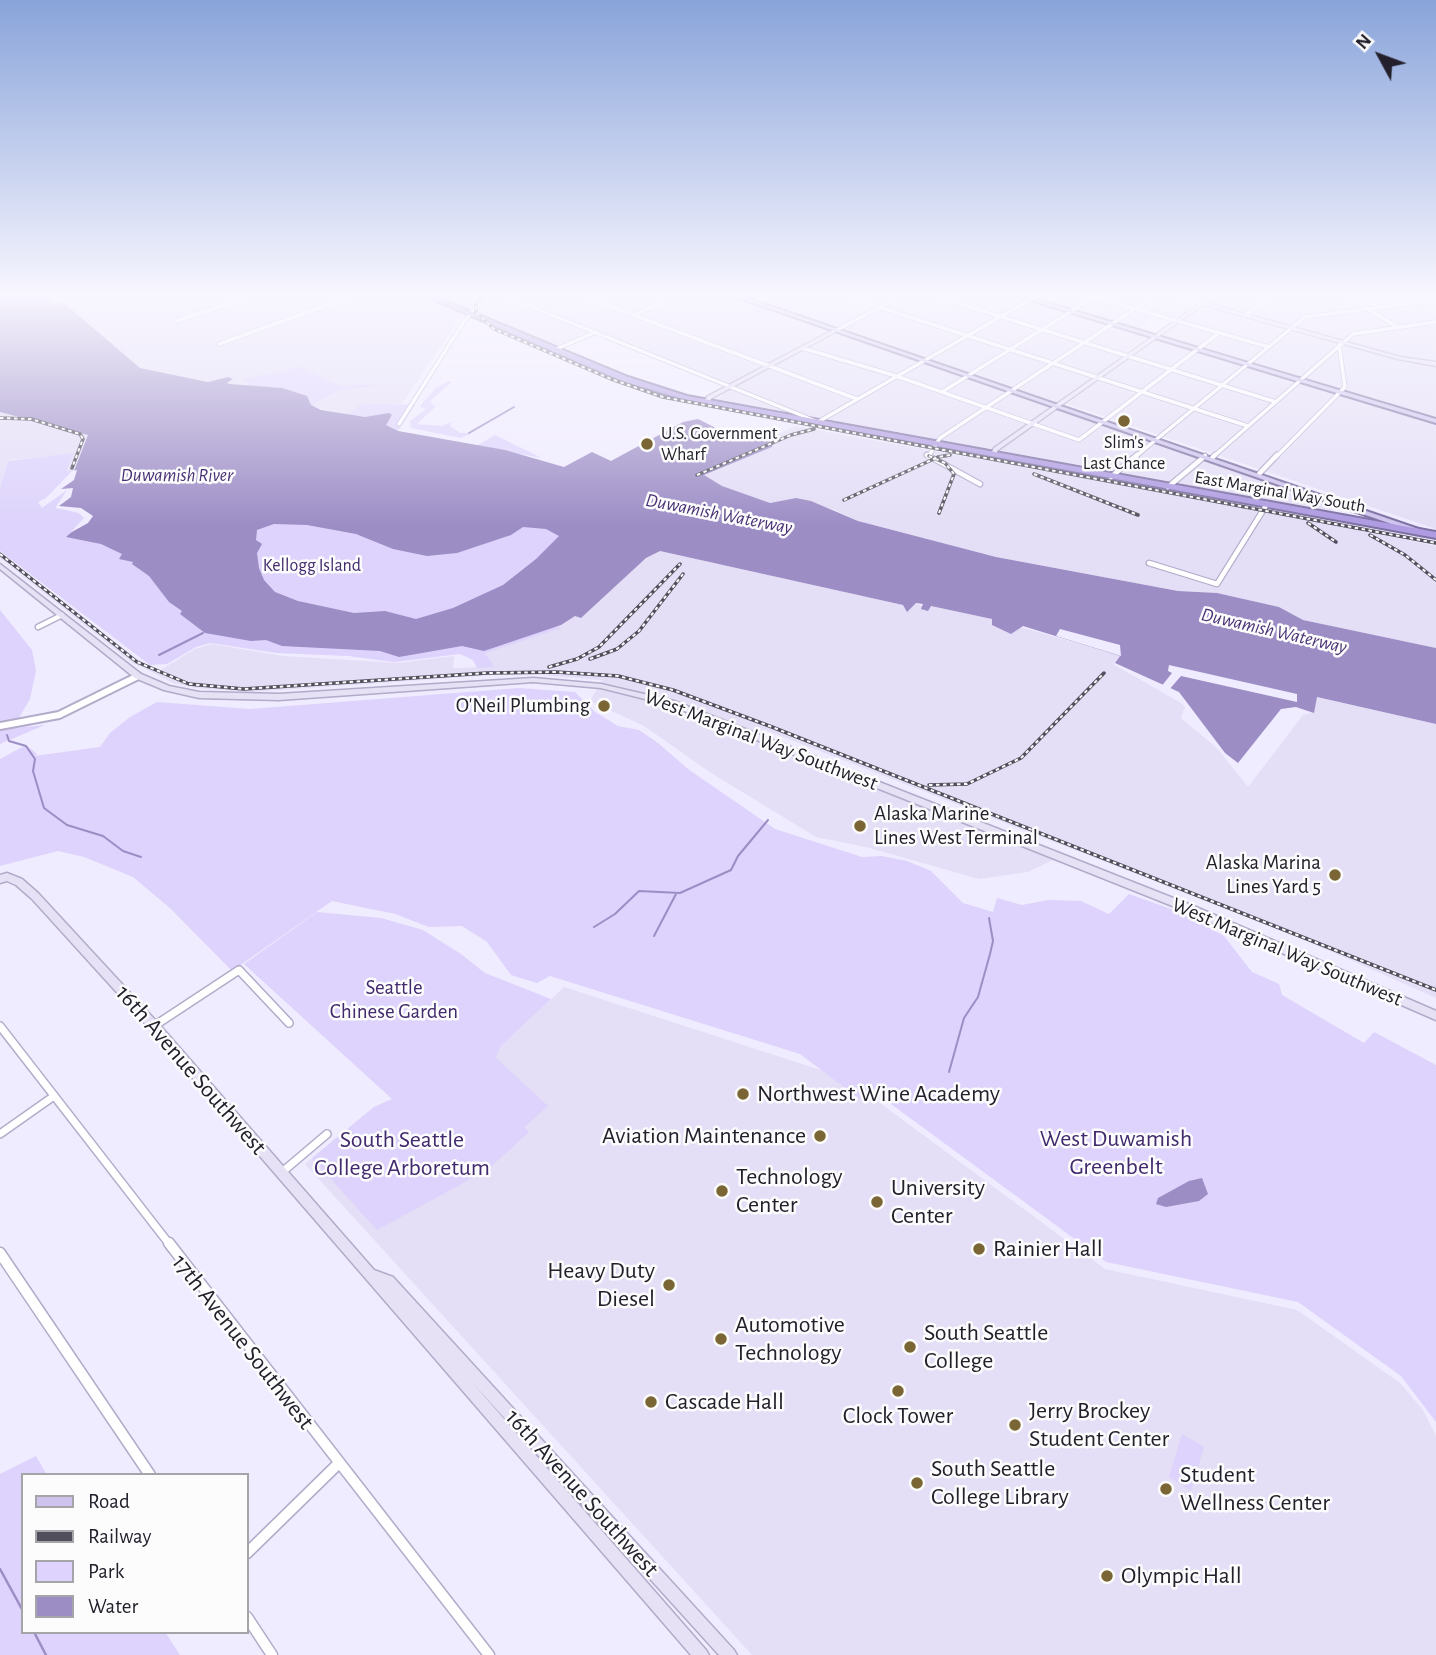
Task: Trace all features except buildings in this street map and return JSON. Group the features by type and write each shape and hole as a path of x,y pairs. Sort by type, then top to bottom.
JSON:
{"highway":[{"name":"East Marginal Way South","path":"607,372 635,384 706,402 1434,536"}],"main road":[{"path":"957,372 1362,509 1434,536"},
{"path":"1275,372 1436,421"},
{"path":"1362,509 1389,527"}],"street":[{"path":"399,424 432,372"},
{"path":"697,372 818,422 904,372"},
{"path":"706,402 757,372"},
{"path":"786,372 857,399"},
{"path":"884,372 1079,440 1167,372"},
{"path":"942,392 974,372"},
{"path":"980,484 929,459 927,455 934,444 1040,372"},
{"path":"1082,372 1248,426"},
{"path":"993,455 996,449 1104,372"},
{"path":"1182,372 1276,402"},
{"path":"1111,477 1238,372"},
{"path":"1168,487 1248,426 1309,372"},
{"path":"1259,474 1341,392 1345,387 1344,372"},
{"path":"1149,563 1217,584 1267,505"},
{"name":"West Marginal Way Southwest","path":"0,566 138,676 167,688 220,698 279,697 533,680 578,683 643,695 705,715 1193,910 1436,1016"},
{"path":"38,627 62,615"},
{"path":"0,726 59,715 138,676"},
{"name":"16th Avenue Southwest","path":"0,879 12,878 36,896 154,1026 701,1655"},
{"path":"154,1026 239,970 245,972 289,1023"},
{"name":"17th Avenue Southwest","path":"0,1026 489,1655"},
{"path":"0,1134 54,1096"},
{"path":"281,1173 327,1134"},
{"path":"0,1253 149,1473"},
{"name":"16th Avenue Southwest","path":"374,1276 390,1282 729,1655"},
{"path":"248,1552 290,1514 338,1464"},
{"path":"248,1619 272,1655"}],"shaded area":[{"path":"160,372 423,372 402,404 363,403 350,415 230,384 228,377 208,382"},
{"path":"691,372 948,372 1280,487 1332,506 1331,511 717,399 732,388"},
{"path":"970,372 1099,372 1057,402"},
{"path":"1111,372 1262,372 1436,425 1436,529 1067,404"},
{"path":"1287,372 1436,372 1436,417"},
{"path":"0,403 98,425 80,470 67,472 74,454 8,460 0,488"},
{"path":"795,426 1257,509 1436,546 1436,648 1303,620 1279,607 1217,593 1178,591 996,557 858,521 835,510 797,498 770,503 766,508 691,476"},
{"path":"660,551 903,605 908,611 916,603 928,610 930,606 993,619 1121,656 1113,664 1181,703 1185,707 1181,718 1217,748 1248,787 1303,715 1314,712 1316,697 1436,724 1436,998 1294,935 763,729 755,738 1058,852 1053,860 1028,872 979,879 866,847 816,837 711,773 644,726 590,701 602,680 542,675 494,675 250,692 196,688 173,683 130,661 0,558 0,552 134,657 159,671 195,649 211,644 283,656 398,663 454,656 453,668 493,667 484,651 576,616 581,618 646,558"},
{"name":"South Seattle College","path":"564,987 836,1075 865,1092 1105,1269 1297,1310 1400,1383 1423,1410 1436,1436 1436,1655 752,1655 305,1164 374,1107 496,1058 501,1046"}],"green space":[{"path":"276,372 312,372 340,386 384,384 337,391 311,405 318,410 349,415 362,403 415,405 398,431 435,438 400,439 324,423 308,417 294,398 267,391 292,391 245,386 251,384 244,382 244,379"},
{"path":"448,381 452,382 430,401 435,407 417,424 442,426 452,422 450,426 460,433 472,433 461,438 411,428 410,421 426,409 420,407 423,402 436,388"},
{"path":"495,435 542,458 476,446"},
{"path":"74,453 67,471 74,471 72,477 43,504 62,490 69,489 67,497 55,507 86,515 85,522 76,529 88,523 93,516 150,545 173,565 187,589 200,600 267,627 303,634 473,634 551,624 561,628 485,653 494,667 477,668 473,660 460,654 394,662 348,656 277,653 210,643 196,647 167,664 150,665 0,551 0,488 8,461"},
{"path":"80,470 83,477 74,491 68,487 58,489 71,483"},
{"name":"Kellogg Island","path":"188,475 572,532 509,591 439,623 285,612"},
{"path":"0,610 32,650 36,671 30,699 13,728 45,725 0,744"},
{"name":"West Duwamish Greenbelt","path":"519,688 575,692 595,712 618,726 639,730 688,769 775,829 862,857 882,856 907,861 931,871 963,903 993,912 997,898 1022,905 1048,900 1081,901 1109,914 1129,894 1182,913 1224,936 1252,972 1279,984 1282,995 1364,1043 1374,1032 1436,1065 1436,1422 1401,1376 1298,1302 1106,1262 880,1096 869,1089 860,1099 800,1054 550,976 537,983 511,975 487,942 462,926 429,927 395,914 332,901 232,971 171,909 133,877 84,857 58,851 0,866 0,759 26,745 37,754 34,756 100,747 110,733 130,717 157,702 250,709"},
{"path":"317,912 381,918 423,930 485,973 551,999 501,1046 496,1058 548,1106 524,1127 529,1132 487,1170 377,1230 312,1158 374,1107 392,1099 244,964"},
{"path":"1182,1434 1204,1447 1191,1491 1169,1477"},
{"path":"36,1456 46,1473 21,1473 21,1634 166,1634 180,1655 0,1655 0,1474"}],"water":[{"name":"Duwamish River","path":"0,372 161,372 208,382 228,377 233,379 227,383 230,384 282,388 307,396 311,405 321,410 365,417 389,413 392,415 386,425 398,431 505,450 564,467 592,452 611,461 683,422 698,419 724,432 768,435 774,440 772,447 704,475 722,486 770,503 796,498 811,501 858,521 996,557 1178,591 1217,593 1279,607 1303,620 1436,648 1436,724 1317,697 1314,713 1296,707 1281,709 1238,763 1225,753 1179,692 1115,663 1120,656 1023,626 1011,634 992,625 992,619 931,606 928,611 921,609 923,604 916,603 907,612 903,605 660,551 646,558 581,618 575,616 561,625 484,651 462,646 399,657 380,651 282,646 266,640 251,641 205,633 180,614 182,611 169,602 149,576 132,564 133,562 119,559 122,554 101,544 66,537 87,518 80,512 55,507 63,501 69,489 62,490 43,505 71,479 88,435 0,412","holes":["274,524 307,525 356,534 393,549 427,556 457,553 511,535 523,527 546,529 559,536 536,559 503,585 453,608 416,619 385,611 354,613 298,601 275,592 264,580 259,568 257,553 262,544 256,540 257,530"]},
{"path":"1202,1178 1208,1194 1199,1201 1166,1207 1156,1204 1158,1198 1189,1181"}],"pier":[{"path":"77,470 74,480 61,489 73,488 71,497 59,506 81,508 93,516 88,523 70,533 84,518 78,512 55,508 67,490 42,508 38,502 46,498 72,471"},
{"path":"1060,629 1120,645 1121,656 1056,636"},
{"path":"1169,665 1297,694 1297,702 1181,676 1168,691 1160,688 1172,673 1168,671"}],"waterway":[{"path":"469,433 514,407"},
{"path":"159,655 203,633"},
{"path":"7,735 9,741 26,746 35,759 33,771 44,808 67,825 103,836 123,851 141,857"},
{"path":"594,927 615,914 639,891 680,893 731,870 738,856 768,820"},
{"path":"654,936 676,894"},
{"path":"949,1072 964,1018 978,997 990,954 993,941 989,918"},
{"path":"359,1168 365,1166 379,1176"},
{"path":"0,1569 21,1607"},
{"path":"35,1634 46,1655"}],"railway":[{"path":"595,372 663,397 1436,543"},
{"path":"0,418 31,419 80,434 83,439 72,468"},
{"path":"697,475 791,435 814,429"},
{"path":"935,459 950,455"},
{"path":"929,456 935,459"},
{"path":"844,500 935,459"},
{"path":"935,459 945,463 954,474 939,513"},
{"path":"1034,474 1138,515"},
{"path":"1308,523 1336,542"},
{"path":"1370,535 1405,555 1436,580"},
{"path":"0,554 137,662 189,684 244,689 487,673 556,672 618,676 673,690 772,727 1436,990"},
{"path":"549,667 577,659 599,647 680,564"},
{"path":"590,659 617,649 639,631 683,574"},
{"path":"929,785 967,784 1021,758 1104,673"}],"place":[{"name":"Slim's Last Chance","path":"1124,421"},
{"name":"U.S. Government Wharf","path":"647,444"},
{"name":"O'Neil Plumbing","path":"604,706"},
{"name":"Alaska Marine Lines West Terminal","path":"860,826"},
{"name":"Alaska Marina Lines Yard 5","path":"1335,875"},
{"name":"Northwest Wine Academy","path":"743,1094"},
{"name":"Aviation Maintenance","path":"820,1136"},
{"name":"Technology Center","path":"722,1191"},
{"name":"University Center","path":"877,1202"},
{"name":"Rainier Hall","path":"979,1249"},
{"name":"Heavy Duty Diesel","path":"669,1285"},
{"name":"Automotive Technology","path":"721,1339"},
{"name":"South Seattle College","path":"910,1347"},
{"name":"Clock Tower","path":"898,1391"},
{"name":"Cascade Hall","path":"651,1402"},
{"name":"Jerry Brockey Student Center","path":"1015,1425"},
{"name":"South Seattle College Library","path":"917,1483"},
{"name":"Student Wellness Center","path":"1166,1489"},
{"name":"Olympic Hall","path":"1107,1576"}],"water label":[{"name":"Duwamish Waterway","path":"719,514"},
{"name":"Duwamish Waterway","path":"1274,631"}],"park label":[{"name":"Seattle Chinese Garden","path":"394,1000"},
{"name":"South Seattle College Arboretum","path":"402,1154"}]}
